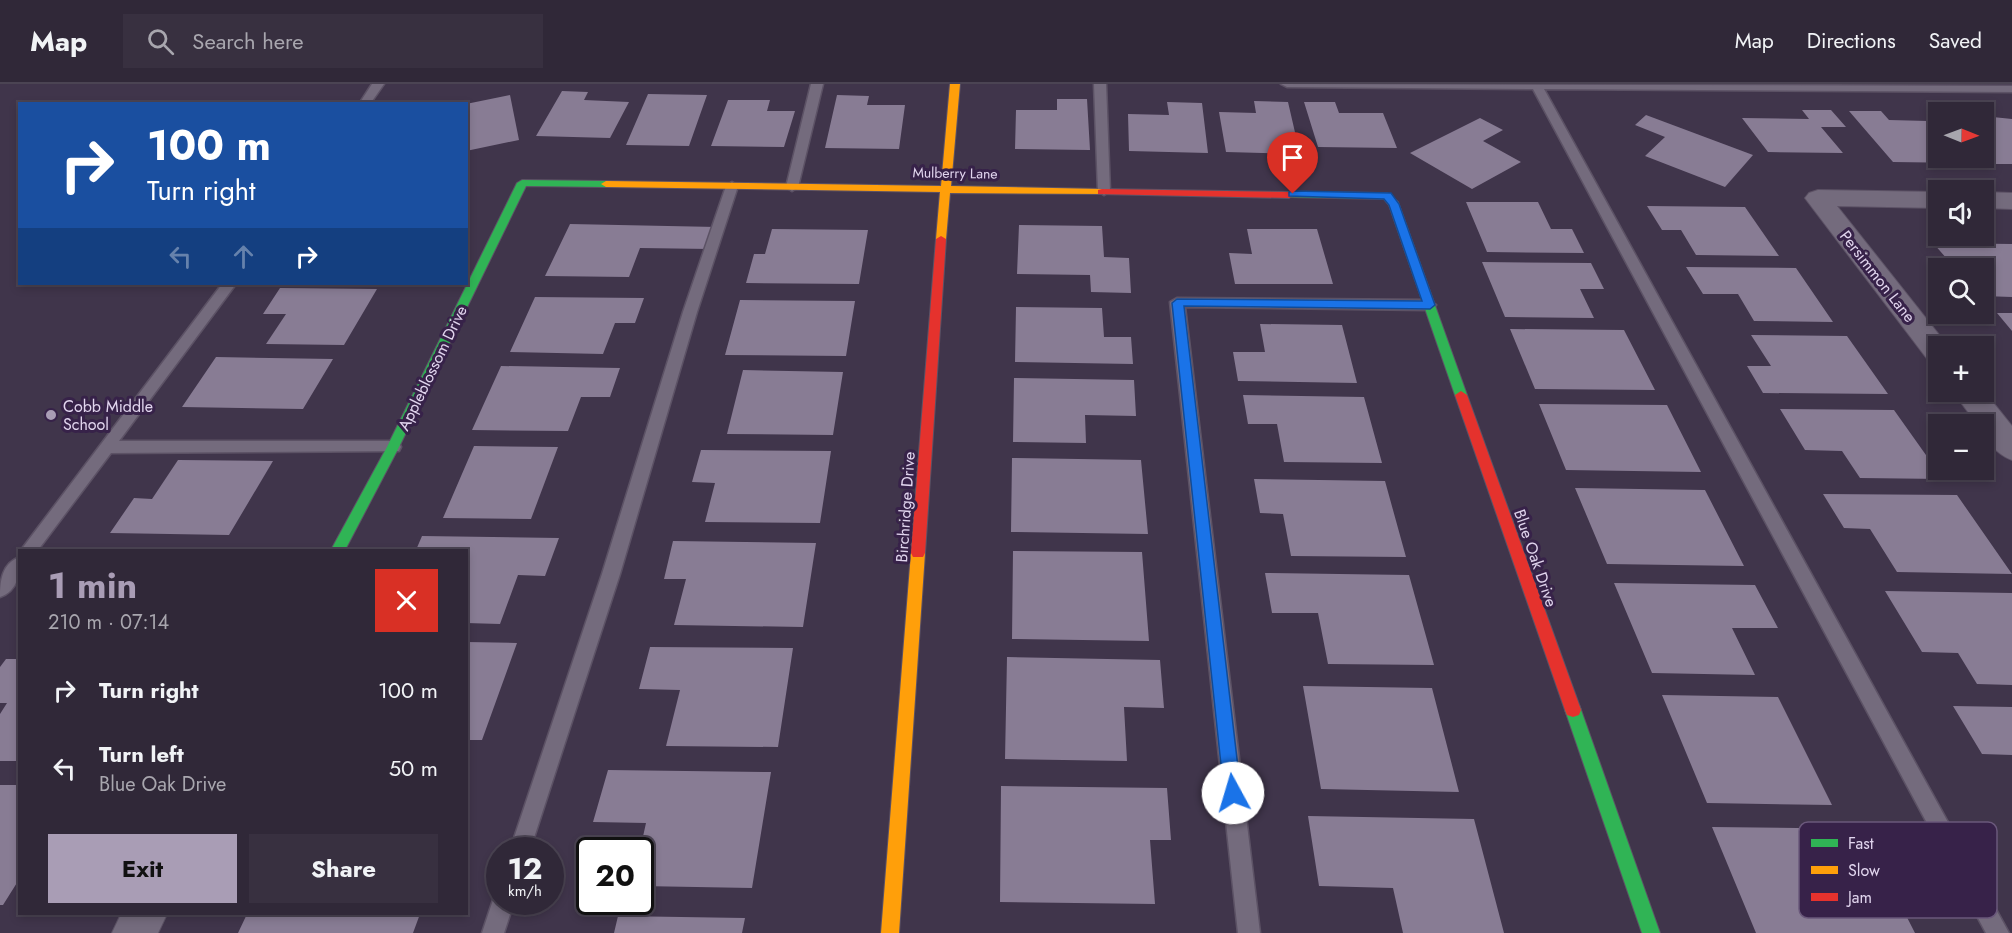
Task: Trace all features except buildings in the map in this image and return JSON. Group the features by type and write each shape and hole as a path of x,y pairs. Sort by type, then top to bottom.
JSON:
{"street":[{"name":"Birchridge Drive","path":"890,933 945,189 955,84"},
{"name":"Mulberry Lane","path":"522,183 1387,196"},
{"name":"Appleblossom Drive","path":"339,549 393,447 522,183"},
{"name":"Blue Oak Drive","path":"1387,196 1394,204 1651,933"},
{"name":"Persimmon Lane","path":"1928,200 1818,198 1928,340"},
{"path":"1994,200 2012,201"},
{"path":"1976,402 2012,448"},
{"path":"134,933 144,915"}],"lane":[{"path":"365,102 378,84"},
{"path":"792,187 817,84"},
{"path":"1100,84 1104,191"},
{"path":"1287,84 2012,89"},
{"path":"1537,86 1938,822"},
{"path":"524,837 611,574 690,312 732,186"},
{"path":"30,549 228,285"},
{"path":"1249,933 1177,303 1430,305"},
{"path":"106,447 393,447"},
{"path":"0,590 18,567"},
{"path":"493,933 499,915"},
{"path":"1990,918 1998,933"}],"traffic: fast":[{"path":"339,549 393,447 522,183 606,184"},
{"path":"1289,195 1387,196 1394,204 1461,395"},
{"path":"1573,710 1651,933"}],"traffic: slow":[{"path":"941,239 955,84"},
{"path":"606,184 1102,192"},
{"path":"890,933 918,553"}],"traffic: jam":[{"path":"1102,192 1289,195"},
{"path":"918,553 941,239"},
{"path":"1461,395 1573,710"}],"place":[{"name":"Cobb Middle School","path":"51,415"}],"route":[{"path":"1233,793 1177,303 1430,305 1394,204 1387,196 1293,194"}]}
